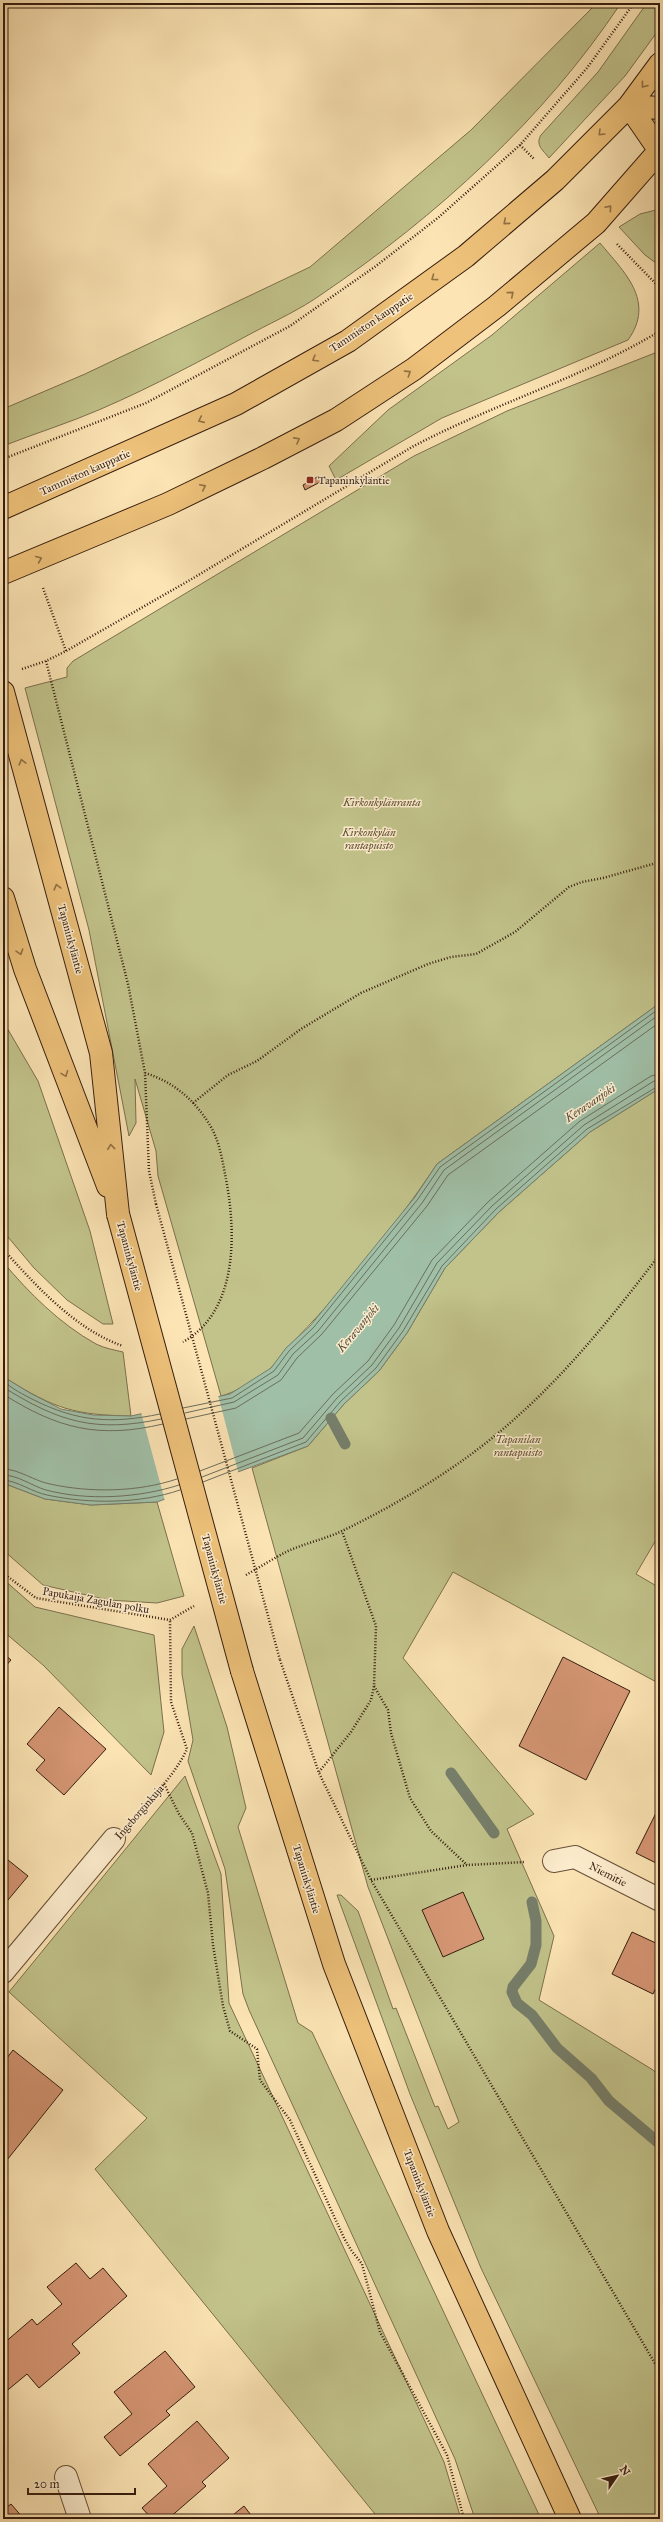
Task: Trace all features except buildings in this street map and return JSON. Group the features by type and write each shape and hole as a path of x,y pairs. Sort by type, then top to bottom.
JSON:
{"main road":[{"name":"Tammiston kauppatie","path":"3,508 236,404 348,340 466,256 555,180 629,106 660,64"},
{"path":"629,106 660,108"},
{"path":"3,573 168,504 263,458 336,420 414,369 497,306 596,223 660,151 629,106"},
{"name":"Tapaninkyläntie","path":"3,692 101,1053 118,1214"},
{"name":"Tapaninkyläntie","path":"3,898 25,969 118,1214 242,1671 334,1964 438,2231 570,2519"}],"street":[{"name":"Ingeborginkuja","path":"3,1972 114,1839"},
{"name":"Niemitie","path":"554,1861 576,1857 660,1900"},
{"path":"66,2477 80,2519"}],"path":[{"path":"3,459 146,403 290,326 376,266 439,217 520,145 587,68 634,3"},
{"path":"20,670 46,661 190,580 418,443 445,429 621,354 660,331"},
{"path":"46,661 128,984 145,1073 148,1171 156,1204 280,1660 319,1773 371,1880 660,2372"},
{"path":"193,1103 228,1075 262,1058 301,1029 361,993 428,964 451,957 476,954 515,932 569,887 660,862"},
{"path":"145,1073 163,1079 193,1103 212,1128 218,1144 229,1196 232,1234"},
{"path":"240,1578 287,1551 342,1531 434,1480 494,1439 541,1396 576,1359 608,1321 660,1254"},
{"path":"319,1773 351,1732 371,1700 374,1686 376,1626 342,1531"},
{"name":"Papukaija Zagulan polku","path":"3,1573 36,1598 170,1620"},
{"path":"170,1620 196,1605"},
{"name":"Ingeborginkuja","path":"114,1839 164,1784 182,1760 187,1749 171,1702 170,1620"},
{"path":"374,1686 388,1710 392,1734 410,1798 431,1831 467,1865"},
{"path":"164,1784 179,1814 192,1833 208,1893 223,2006 230,2031 257,2049 260,2080 290,2120 344,2238 362,2264 380,2332 446,2455 464,2519"},
{"path":"371,1880 467,1865 554,1861"}],"green space":[{"path":"597,3 621,3 591,46 558,86 486,163 447,198 365,264 297,309 160,382 89,414 3,446 3,409 85,374 310,267 471,130"},
{"path":"647,3 660,3 660,28 625,76 549,158 539,145 541,135 598,72"},
{"path":"660,209 660,266 645,255 619,227 640,214"},
{"path":"600,243 627,276 634,288 638,300 639,312 636,326 628,340 442,418 336,480 329,466 388,410 492,335"},
{"name":"Kirkonkylän rantapuisto","path":"660,351 660,1003 437,1164 421,1188 367,1259 328,1305 286,1349 273,1366 267,1372 247,1385 221,1396 158,1176 156,1151 135,1079 136,1123 129,1136 89,930 25,688 67,677 67,668 73,661 414,456 507,411"},
{"path":"3,1021 38,1081 90,1231 113,1324 103,1324 67,1300 34,1268 3,1231"},
{"name":"Tapanilan rantapuisto","path":"660,1088 660,1533 636,1574 660,1588 660,1684 453,1572 403,1658 534,1814 507,1829 554,1936 539,2000 653,2070 660,2077 660,2519 601,2519 481,2268 410,2094 337,1895 341,1895 358,1911 393,2009 396,2008 435,2107 438,2106 448,2129 459,2122 368,1887 252,1468 308,1446 344,1404 379,1371 407,1333 445,1268 499,1212 590,1132"},
{"path":"3,1262 34,1296 70,1327 96,1344 123,1352 131,1416 95,1414 66,1408 53,1404 7,1379 3,1373"},
{"path":"3,1483 45,1499 91,1505 157,1502 184,1596 157,1603 108,1600 43,1585 3,1550"},
{"path":"3,1579 35,1607 154,1635 164,1732 151,1775 43,1665 3,1631"},
{"path":"194,1626 227,1727 246,1808 238,1827 298,2023 312,2032 541,2519 475,2519 455,2459 249,2010 243,1994 225,1869 188,1761 193,1740 182,1674 182,1649"},
{"path":"185,1776 221,1874 229,2003 444,2462 461,2519 379,2519 95,2169 147,2118 9,1992"}],"water":[{"name":"Keravanjoki","path":"660,1003 660,1088 590,1132 499,1212 445,1268 407,1333 379,1371 344,1404 308,1446 157,1502 91,1505 45,1499 3,1483 3,1373 7,1379 61,1409 93,1415 131,1416 230,1394 271,1368 286,1348 311,1325 415,1197 437,1164"}],"pier":[{"path":"218,1395 239,1475 165,1501 141,1412"}],"waterway":[{"path":"331,1418 345,1444"},
{"path":"451,1773 494,1833"},
{"path":"532,1902 536,1921 536,1945 531,1964 513,1987 512,1992 517,2003 532,2015 557,2048 591,2078 609,2101 660,2144"}],"place":[{"name":"Tapaninkyläntie","path":"310,480"}],"park label":[{"name":"Kirkonkylänranta","path":"382,802"}]}
